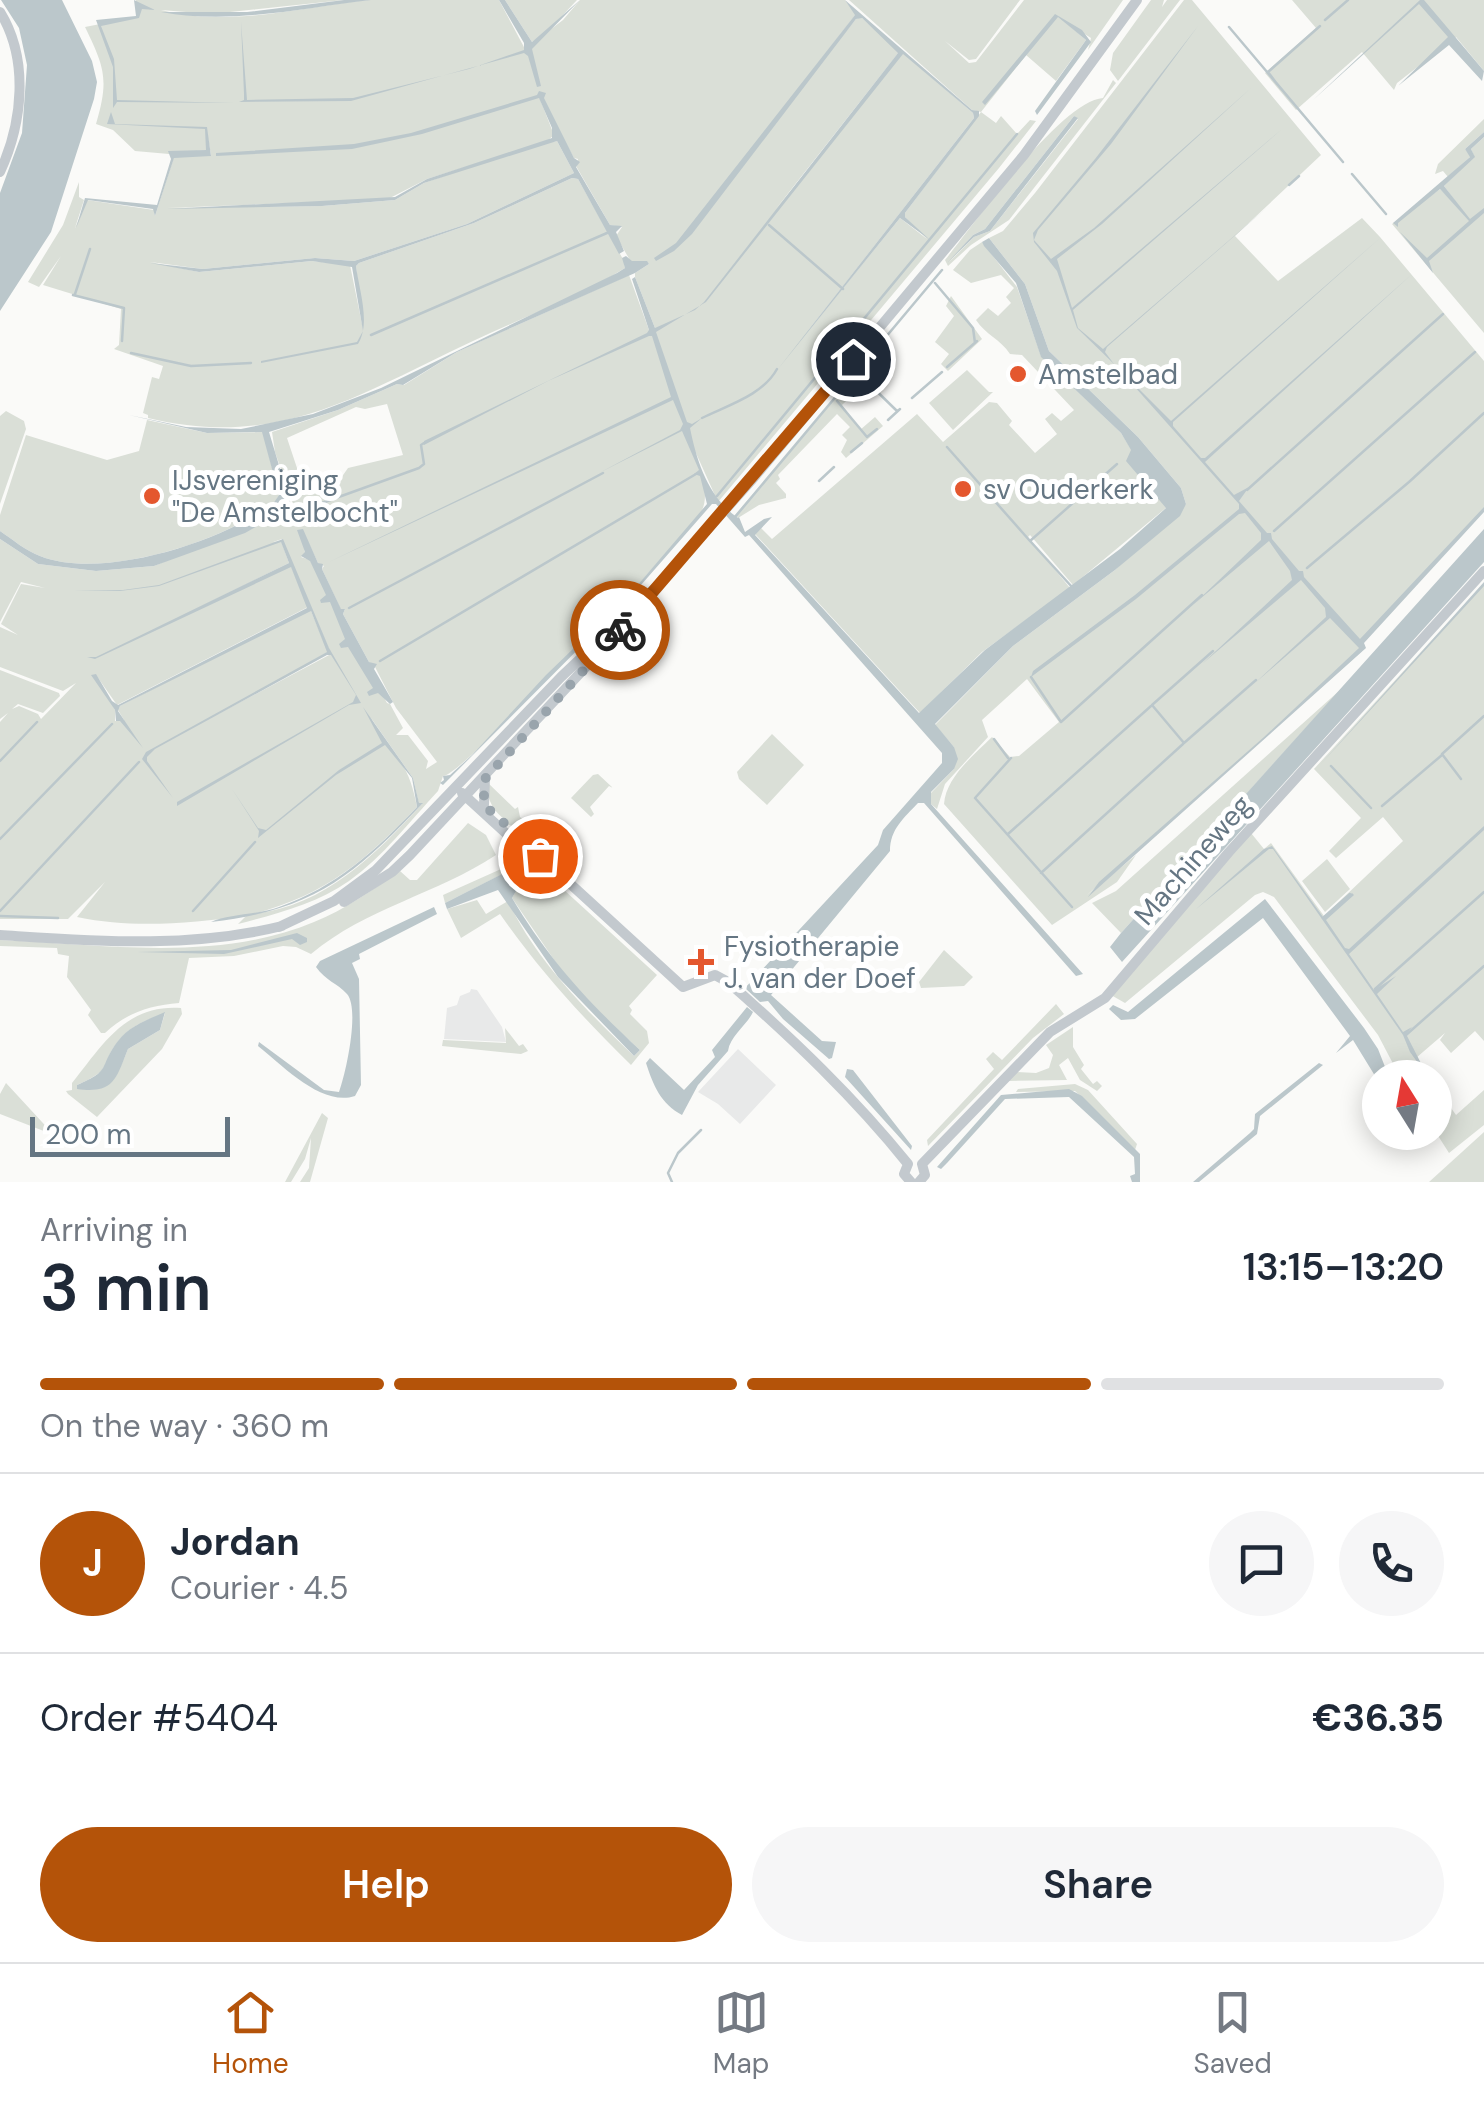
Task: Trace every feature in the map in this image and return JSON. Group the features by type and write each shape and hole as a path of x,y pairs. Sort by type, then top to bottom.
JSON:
{"main road":[{"path":"279,927 325,906 367,878 561,677 655,588 1033,148 1140,0"},
{"path":"0,12 10,29 19,69 14,128 0,172"},
{"name":"Machineweg","path":"922,1164 1050,1032 1105,998 1156,935 1484,570"},
{"path":"0,935 192,942 279,927 335,907 392,872 654,594 655,588"},
{"path":"484,805 483,784 488,772"},
{"path":"458,786 511,834 526,833 530,847 683,987 718,975 830,1074 908,1164"},
{"path":"467,795 484,805 511,834"},
{"path":"511,834 508,847 514,854 524,854 530,847"},
{"path":"908,1164 922,1164 925,1175 910,1181 904,1170 908,1164"}],"shaded area":[{"path":"1,0 62,0 92,61 97,82 51,232 0,311 0,193 22,133 27,65 19,28"},
{"path":"134,0 155,10 142,9 139,18 101,26 114,59 117,100 234,103 117,102 113,108 113,67 96,20 136,16"},
{"path":"136,0 344,0 211,14 161,10 238,17 368,0 499,0 525,49 563,20 580,0 845,0 856,14 785,106 856,19 861,17 899,52 775,210 903,53 973,113 974,118 804,336 900,218 927,239 905,213 981,112 996,123 1001,116 1017,134 1030,120 1036,121 718,502 695,451 705,491 700,514 630,594 501,726 465,761 443,776 438,791 385,850 349,881 323,896 238,924 246,916 141,924 77,917 105,882 68,919 0,919 0,722 8,713 0,719 0,670 59,693 43,713 18,704 12,709 19,706 41,719 76,683 63,691 0,667 0,627 18,635 1,624 21,584 45,588 21,582 0,622 0,539 38,564 96,571 154,566 269,519 264,509 187,546 124,561 93,564 40,556 0,531 0,515 26,435 107,460 139,451 147,420 207,433 263,432 279,495 274,504 298,518 272,432 338,410 397,384 404,385 457,352 629,275 649,330 655,328 635,277 649,264 631,262 616,236 622,227 610,225 576,166 578,159 538,94 554,135 545,143 557,141 574,173 467,224 354,261 315,258 203,269 150,262 199,272 312,261 350,265 363,329 356,266 359,263 474,223 572,178 578,179 625,268 570,298 317,411 279,422 238,427 195,426 148,418 143,413 152,377 159,379 163,366 114,349 119,345 121,309 43,285 61,256 39,287 28,282 63,225 79,182 79,197 84,200 75,228 87,200 154,210 155,216 174,157 211,155 206,127 206,150 169,154 135,151 113,130 96,124 103,96 103,74 85,27 136,17","holes":["523,149 424,183 395,200 322,206 167,208 388,199 427,179","387,404 403,455 348,468 341,478 302,483 287,438 356,407","302,529 318,563 324,566 341,610 345,609 343,614 369,662 396,708 437,762 426,769 428,761 408,735 396,735 403,728 310,560 301,557 305,553","282,539 331,654 218,714 328,652 311,611 307,610 120,706 118,710 124,720 115,721 115,710 96,675 117,705 308,607 291,566 166,624 289,563 281,541 273,542","371,718 413,778 422,804 367,859 326,889 303,901 253,914 324,886 362,859 417,807 407,772 392,751 385,744 365,755 383,743"]},
{"path":"371,0 240,16 161,12 247,12"},
{"path":"499,0 505,0 532,42 580,0 532,49 541,86 537,87 524,53 480,65 524,50 524,43"},
{"path":"505,0 577,0 532,42"},
{"path":"845,0 972,110 979,111 979,116 905,213 930,240 900,218 778,369 974,118 973,113 903,54 706,302 700,306 898,53 862,18 856,19 692,234 656,261 654,258 676,243 855,15"},
{"path":"849,0 1020,0 976,59 969,60 945,41 969,63 976,62 1024,0 1123,0 1088,50 1091,38 1064,21 1086,40 1056,81 1026,55 981,112 972,110"},
{"path":"1151,0 1164,0 1162,7 1167,0 1180,0 1118,81 1110,70 1113,53"},
{"path":"1184,0 1192,0 1321,155 1235,236 1278,281 1362,218 1380,237 1484,361 1484,509 1359,646 1362,651 1087,895 1136,855 1117,882 1052,925 944,804 955,776 992,737 1010,757 1019,756 1059,722 1027,679 982,720 988,737 945,784 937,809 931,804 930,794 954,769 954,747 935,725 1013,646 1115,570 1186,504 1181,488 1138,437 1049,351 1025,284 989,238 1003,231 1035,193"},
{"path":"1292,0 1484,0 1484,71 1456,37 1397,83 1394,90 1362,52 1296,110 1265,73 1316,28"},
{"path":"1420,0 1484,71 1482,81 1449,45 1398,86 1448,37 1419,4 1312,101"},
{"path":"1055,14 1082,30 1091,42 1037,115 1035,111 1086,40 1058,17 985,105 982,102"},
{"path":"241,22 247,100 353,98 442,76 351,101 239,102 244,100"},
{"path":"1198,26 1034,240 1051,259 1094,228 1251,88 1102,224 1057,259 1072,308 1282,129 1073,310 1078,328 1103,349 1270,205 1107,347 1105,352 1114,364 1077,328 1057,271 1034,242 1033,233"},
{"path":"1113,80 1116,83 1009,220 948,266 945,260 1042,141 1085,104 1103,98","holes":["1074,116 1078,119 990,231 974,237 949,262 973,235 985,229"]},
{"path":"539,91 546,93 544,98 574,158 580,162 576,167 610,225 622,226 616,232 624,251 619,254 578,179 572,178 474,223 359,263 356,266 363,330 352,267 312,261 199,272 150,263 203,269 315,258 354,261 467,224 574,173 557,141 424,183 395,200 322,206 167,209 395,197 427,179 552,138 552,128 539,98 422,134 352,149 216,153 354,144 411,133 537,95"},
{"path":"111,112 115,124 207,127 211,156 174,158 155,216 153,209 88,200 76,228 85,198 157,205 171,159 168,151 206,150 205,129 107,124"},
{"path":"1074,116 1078,118 990,231 974,237 948,262 973,235 985,229"},
{"path":"1484,119 1484,132 1465,149 1471,156 1448,177 1443,171 1435,174 1438,164"},
{"path":"1484,132 1484,137 1471,149 1475,157 1444,186 1470,219 1484,208 1484,213 1429,261 1433,273 1400,232 1427,258 1469,221 1440,189 1398,227 1393,223 1470,157 1465,149"},
{"path":"1484,137 1484,333 1392,224 1440,189 1462,210 1444,186 1474,156 1471,149"},
{"path":"989,238 1025,284 1049,351 1138,437 1181,488 1186,504 1180,516 1013,646 935,724 954,747 958,759 954,769 931,792 931,804 1083,974 1076,976 924,803 918,803 895,830 890,851 771,995 822,1041 836,1042 832,1058 783,1019 768,1001 760,1002 745,988 878,845 883,830 942,763 942,753 749,535 745,537 716,504 634,593 443,785 440,783 630,594 707,504 700,476 694,474 699,470 682,431 599,473 680,430 683,424 673,400 329,562 671,397 649,336 548,381 424,445 424,441 647,333 632,279 635,277 655,328 686,314 656,332 687,422 692,424 702,418 690,428 696,454 712,490 738,518 772,481 739,517 745,532 772,517 755,535 919,713 985,650 1120,549 1166,508 1126,461 1131,450 1121,433 1041,357 1016,283 982,242"},
{"path":"1380,238 1173,426 1205,458 1411,275 1205,462 1234,495 1249,487 1239,501 1360,639 1484,507 1484,512 1364,643 1366,648 1088,897 1099,882 1359,648 1330,618 1255,683 1326,617 1325,608 1301,580 1202,664 1292,580 1269,541 1194,604 1261,540 1261,533 1245,513 1031,677 1033,671 1135,595 1239,509 1239,504 1118,368 1171,421"},
{"path":"982,242 1017,287 1041,356 1121,433 1167,507 1073,585 1030,535 1070,588 982,652 920,713 755,534 761,528 772,539 917,414 943,442 989,402 997,403 1012,421 1009,425 1035,453 1057,434 1045,419 1052,413 1061,421 1074,410 1022,355 1010,354 976,320 988,308 998,316 1011,303 1006,297 1014,288 1001,275 971,283 953,270"},
{"path":"622,258 649,264 457,352 403,385 269,432 298,518 293,521 287,513 278,514 273,504 279,495 262,432 207,433 129,415 186,427 241,429 313,414 381,388 617,273 625,268"},
{"path":"951,296 982,339 948,371 941,364 949,354 935,342 954,316 946,306"},
{"path":"362,332 358,344 261,363 357,342"},
{"path":"967,370 993,392 953,430 929,403"},
{"path":"857,373 866,382 842,405 860,430 875,417 883,426 846,458 841,452 847,440 842,435 850,427 837,414 778,475 776,483 786,498 759,505 738,518 734,516"},
{"path":"6,411 24,421 26,429 0,504 0,416"},
{"path":"265,509 270,519 245,533 154,566 96,571 38,564 0,539 0,531 35,554 65,562 124,561 187,546"},
{"path":"303,529 369,662 377,664 374,669 393,702 390,704 378,693 369,696 367,692 373,688 348,647 341,648 339,644 345,639 330,602 321,603 326,595 310,561 301,556 305,552 297,530"},
{"path":"1484,529 1484,562 1122,962 1110,947 1121,933"},
{"path":"283,539 329,648 361,703 349,705 177,806 177,802 353,702 356,695 331,655 327,655 155,749 147,761 173,798 142,759 146,752 327,652 311,611 120,706 118,711 143,748 116,721 115,710 91,675 96,674 118,705 307,608 291,567 95,659 87,657 96,657 289,563 281,542 159,586 74,591 159,585"},
{"path":"1484,582 1484,586 1320,765"},
{"path":"1484,583 1484,1041 1475,1031 1451,1053 1440,1040 1445,1033 1417,1060 1391,1060 1378,1035 1274,897 1263,892 1125,1003 1111,995 1251,833 1264,849 1271,843 1324,916 1403,841 1383,817 1336,858 1329,851 1361,818 1314,769"},
{"path":"1340,690 1121,933 1092,903 1116,891"},
{"path":"363,707 413,778 419,803 423,803 375,851 330,885 278,909 211,922 270,910 319,889 370,853 417,807 412,778 385,745 336,775 258,838 259,831 232,789 258,828 266,830 339,770 382,743"},
{"path":"772,734 804,765 767,805 739,779 737,772"},
{"path":"598,774 613,788 609,786 590,807 594,814 591,817 571,798"},
{"path":"487,782 515,809 518,807 520,817 533,826 514,827 505,823 492,805"},
{"path":"468,823 486,835 496,855 355,925 311,954 283,946 234,956 189,958 179,1003 139,1011 105,1033 88,1015 91,1010 67,977 69,956 58,954 57,948 0,946 0,940 199,947 277,935 337,912 400,871 410,880 417,880"},
{"path":"1484,826 1349,954 1374,990 1396,976 1377,994 1403,1032 1412,1027 1406,1034 1419,1060 1410,1052 1403,1035 1273,849 1195,910 1272,846 1323,917 1354,895 1326,920 1349,949"},
{"path":"528,857 657,975 629,1006 630,1014 647,1031 649,1043 631,1065 562,992 500,914 461,938 447,909 477,900 486,914 508,901 533,944 564,984 634,1056 640,1050 590,1005 563,973 512,898 523,878 515,868 445,903 443,895"},
{"path":"1327,859 1350,889 1325,912 1302,881"},
{"path":"514,868 523,879 512,898 526,920 570,979 640,1050 634,1056 558,977 498,890 447,909 445,903"},
{"path":"1265,899 1364,1028 1382,1060 1365,1060 1353,1040 1336,1053 1350,1036 1263,918 1135,1019 1121,1020 1109,1009 1113,1005 1128,1012"},
{"path":"434,907 437,914 359,954 360,959 352,963 359,979 361,1085 355,1096 329,1096 316,1090 258,1046 259,1042 324,1090 339,1092 351,1042 351,1002 316,967 320,961"},
{"path":"297,933 307,942 300,945 292,939 224,954 137,952 231,950"},
{"path":"944,950 973,977 964,986 921,988 919,982"},
{"path":"477,990 502,1027 506,1042 444,1039 447,1008 457,1005 460,996"},
{"path":"1056,1004 1064,1014 1033,1038 928,1146 927,1140 994,1069 986,1059 993,1052 1002,1060"},
{"path":"747,1007 753,1012 728,1051 698,1085 682,1115 675,1111 659,1093 646,1063 650,1058 684,1090 715,1057 712,1050"},
{"path":"181,1008 182,1014 162,1049 97,1117 68,1094 72,1083 117,1030 130,1020 161,1009","holes":["165,1013 160,1030 128,1049 116,1075 105,1086 77,1088 102,1070 125,1033"]},
{"path":"165,1012 160,1030 128,1049 112,1082 99,1089 77,1089 77,1085 101,1071 128,1031"},
{"path":"1073,1027 1073,1047 1084,1065 1081,1069 1093,1084 1097,1081 1102,1086 1097,1091 1080,1080 1068,1058 1059,1065 1067,1080 1008,1081 1017,1072 1036,1073 1049,1068 1053,1055 1046,1045"},
{"path":"505,1028 528,1051 521,1054 442,1046 443,1040 506,1043"},
{"path":"738,1049 776,1085 740,1124 698,1092"},
{"path":"1319,1063 1323,1065 1260,1116 1257,1134 1199,1182 1193,1182 1254,1129 1255,1114"},
{"path":"847,1069 853,1070 912,1146 911,1150 845,1077"},
{"path":"6,1083 54,1135 0,1114 0,1094"},
{"path":"1075,1084 1088,1090 1137,1144 1135,1150 1075,1091 1016,1092"},
{"path":"1069,1089 1082,1096 1140,1154 1140,1182 1132,1182 1130,1176 1135,1174 1134,1157 1069,1097 1005,1099 941,1169 937,1167 1001,1095"},
{"path":"1484,1090 1484,1125 1449,1153 1452,1109 1456,1115"},
{"path":"322,1113 328,1118 310,1182 300,1182 309,1168 311,1138 305,1159 291,1182 285,1182"},
{"path":"1484,1132 1484,1182 1429,1182"}],"waterway":[{"path":"1325,20 1348,0"},
{"path":"1277,84 1268,72 1320,26"},
{"path":"1229,27 1343,162"},
{"path":"717,496 1017,134"},
{"path":"1352,174 1386,214"},
{"path":"1289,185 1299,176"},
{"path":"769,225 843,289"},
{"path":"371,335 607,233"},
{"path":"75,294 90,249"},
{"path":"735,517 942,270"},
{"path":"935,283 973,328 975,343"},
{"path":"73,295 124,308 122,341"},
{"path":"1247,490 1443,314"},
{"path":"947,367 977,341"},
{"path":"1274,531 1475,352"},
{"path":"131,353 191,366 251,363"},
{"path":"702,418 754,393 777,369"},
{"path":"912,398 942,372"},
{"path":"858,373 897,411"},
{"path":"837,401 867,437 877,429"},
{"path":"888,420 900,409"},
{"path":"1307,568 1484,413"},
{"path":"311,507 419,468 424,464 424,443"},
{"path":"851,452 862,443"},
{"path":"947,447 1030,541 1117,464"},
{"path":"819,481 834,467"},
{"path":"349,608 603,473"},
{"path":"380,661 696,474"},
{"path":"1031,542 1072,587"},
{"path":"1031,677 1061,722 1202,595"},
{"path":"1213,651 1152,705 1184,743 1256,680"},
{"path":"1008,834 1151,706"},
{"path":"1461,779 1442,754 1484,716"},
{"path":"0,761 37,722"},
{"path":"0,839 112,724"},
{"path":"994,739 1008,758"},
{"path":"1041,873 1183,744"},
{"path":"1382,806 1442,755"},
{"path":"1011,758 975,798 1072,907"},
{"path":"0,911 139,762"},
{"path":"1331,766 1371,808"},
{"path":"193,911 255,842"},
{"path":"1375,989 1484,892"},
{"path":"1323,918 1350,894"},
{"path":"0,916 58,918"},
{"path":"1406,1035 1484,966"},
{"path":"672,1182 668,1173 678,1153 701,1130"}],"way so far":[{"path":"540,856 530,847 526,833 514,832 484,805 484,780 620,630"}],"place":[{"name":"Amstelbad","path":"1018,374"},
{"name":"sv Ouderkerk","path":"963,489"},
{"name":"IJsvereniging \"De Amstelbocht\"","path":"152,496"},
{"name":"Fysiotherapie J. van der Doef","path":"701,962"}],"route":[{"path":"620,630 853,359"}]}
